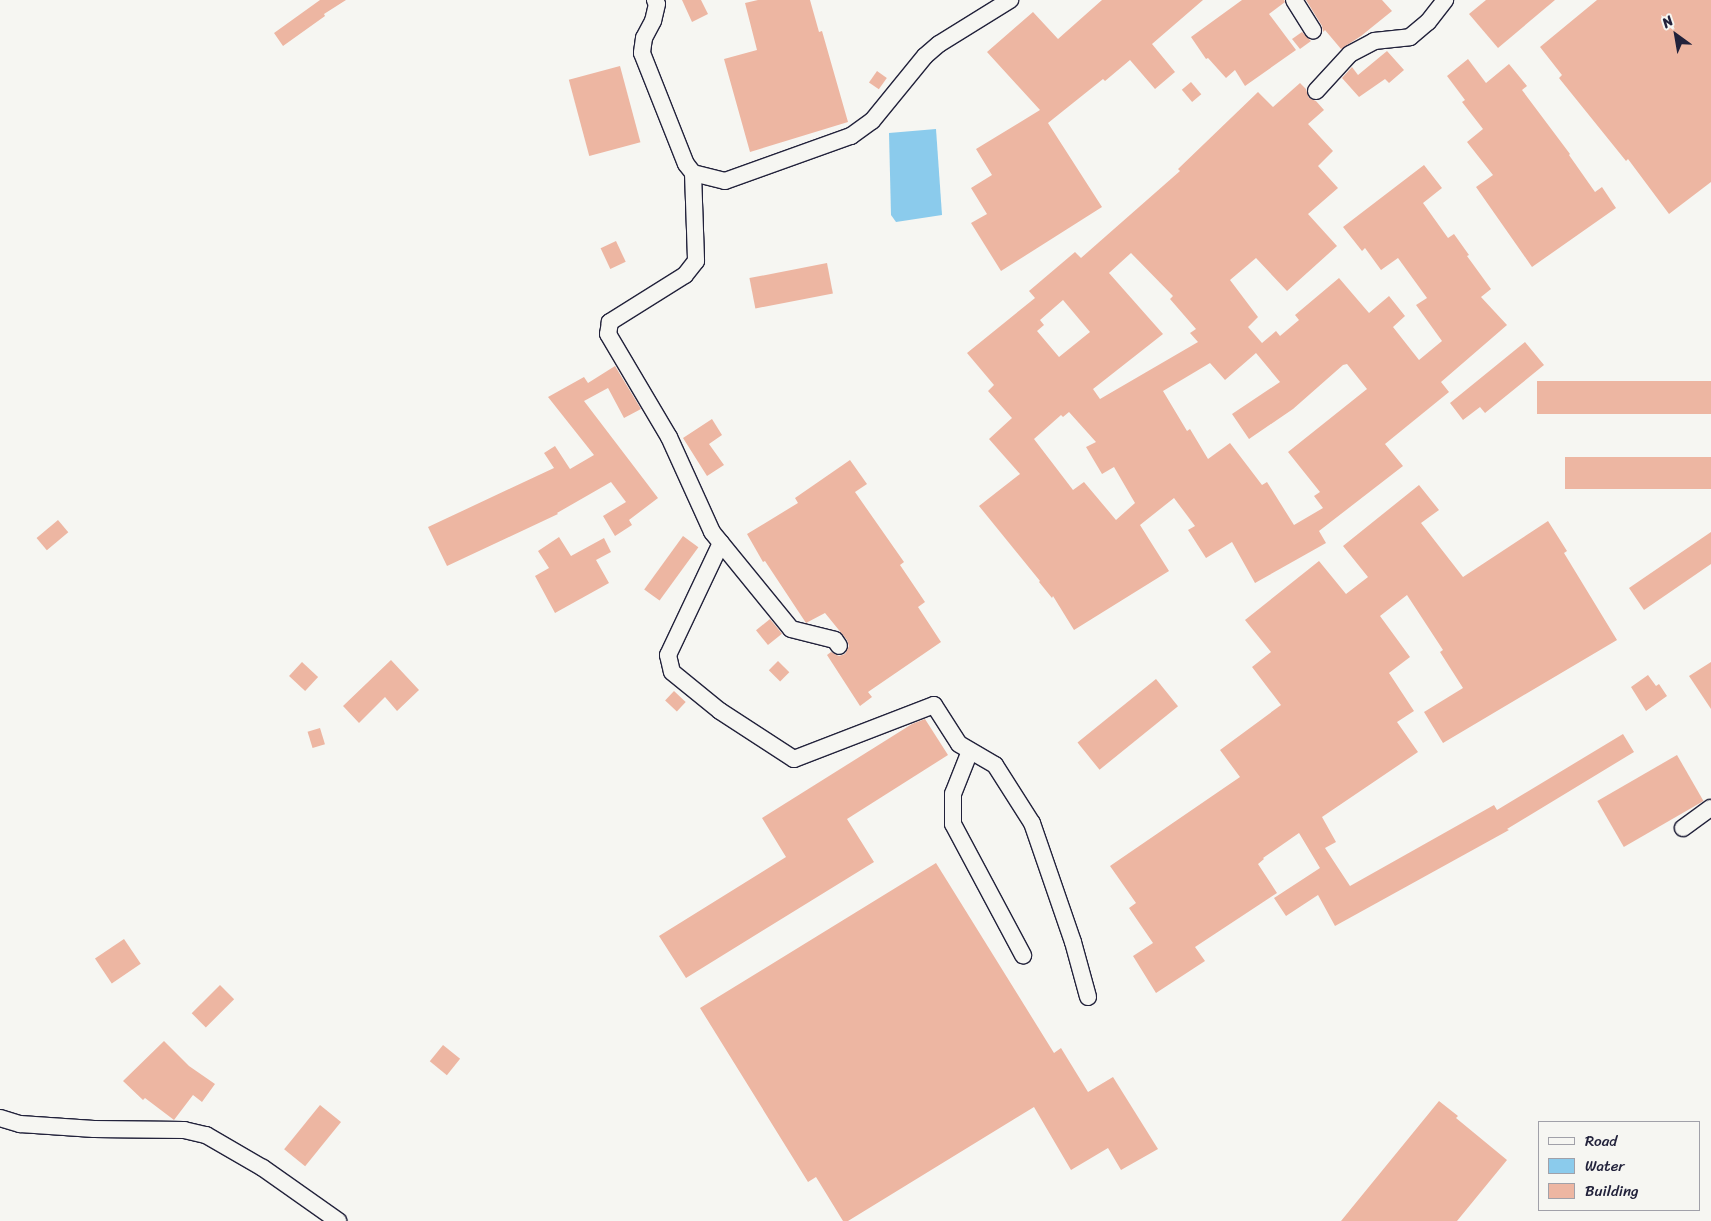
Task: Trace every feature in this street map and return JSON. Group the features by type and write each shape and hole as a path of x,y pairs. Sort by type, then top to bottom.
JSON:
{"street":[{"path":"655,0 657,4 653,21 644,38 642,53 686,164 693,173 696,262 685,275 610,322 608,334 669,436 712,532 791,629 835,640 839,646"},
{"path":"693,173 725,181 851,136 872,121 925,56 939,44 1010,0"},
{"path":"1294,0 1313,31"},
{"path":"1316,91 1350,54 1374,41 1410,37 1428,22 1445,0"},
{"path":"721,543 668,655 672,672 720,711 794,760 934,705 959,744 995,766 1032,823 1073,942 1088,997"},
{"path":"970,751 953,794 952,824 1023,955"},
{"path":"1683,828 1711,808"},
{"path":"0,1118 20,1124 94,1129 184,1130 206,1135 225,1144 263,1168 338,1221"}],"water":[{"path":"936,129 942,215 896,222 891,215 889,133"}],"building":[{"path":"320,0 346,0 324,14 325,16 283,46 274,33"},
{"path":"682,0 701,0 708,14 692,22"},
{"path":"758,0 810,0 819,32 822,31 848,122 750,152 724,59 757,50 745,3"},
{"path":"1102,0 1203,0 1152,44 1175,72 1155,89 1130,60 1048,123 1102,207 1001,271 971,223 987,214 971,188 992,175 976,149 1040,110 987,52 1033,12 1058,39"},
{"path":"1242,0 1284,0 1285,2 1269,14 1296,50 1245,86 1235,70 1226,78 1208,58 1206,59 1191,37"},
{"path":"1306,0 1382,0 1392,11 1361,36 1341,49 1325,30 1323,32 1322,26"},
{"path":"1486,0 1555,0 1498,48 1469,14"},
{"path":"1597,0 1711,0 1711,182 1669,214 1628,159 1626,161 1559,78 1562,75 1540,47"},
{"path":"1302,32 1311,41 1300,49 1292,39"},
{"path":"1387,51 1404,70 1389,83 1385,79 1359,97 1342,78 1352,67 1358,75"},
{"path":"1468,59 1486,83 1509,64 1527,86 1522,90 1570,154 1595,192 1602,187 1616,208 1532,267 1476,187 1493,175 1467,142 1483,129 1462,102 1465,100 1447,76"},
{"path":"620,66 640,142 589,156 569,80"},
{"path":"877,71 887,78 879,89 869,82"},
{"path":"1191,82 1201,94 1192,102 1182,90"},
{"path":"1300,83 1306,89 1309,98 1316,101 1324,110 1308,124 1333,151 1318,166 1338,188 1308,214 1337,246 1287,291 1256,258 1230,280 1258,317 1248,327 1262,343 1276,331 1280,336 1299,320 1295,315 1339,278 1369,313 1389,296 1405,316 1393,327 1419,360 1442,341 1416,305 1427,298 1398,258 1381,270 1365,248 1362,251 1343,227 1424,165 1442,188 1423,203 1448,238 1454,234 1469,255 1467,256 1491,289 1481,297 1507,325 1441,382 1449,392 1385,444 1403,466 1319,531 1326,543 1255,583 1232,542 1206,558 1188,530 1195,526 1174,498 1140,525 1169,571 1074,630 1053,596 1052,598 979,506 1020,474 989,439 1012,418 988,391 994,385 967,353 1035,298 1029,291 1075,252 1081,258 1180,171 1178,169 1258,92 1273,107","holes":["1131,253 1173,296 1170,299 1196,329 1190,333 1198,342 1100,399 1093,389 1163,334 1109,273","1063,300 1090,332 1059,357 1037,331 1044,325 1040,320","1256,353 1280,382 1232,414 1249,439 1293,409 1343,365 1347,364 1367,389 1288,452 1320,492 1314,496 1323,508 1294,525 1267,482 1262,485 1230,443 1208,459 1190,429 1187,431 1163,391 1210,363 1225,380","1069,412 1096,442 1086,447 1102,474 1114,467 1135,503 1116,520 1084,482 1073,490 1034,439 1061,415 1063,417"]},
{"path":"616,241 626,262 610,269 601,248"},
{"path":"827,263 833,293 755,309 749,278"},
{"path":"1525,342 1544,365 1485,413 1480,407 1463,420 1450,403"},
{"path":"615,366 641,409 624,418 608,388 584,401 658,498 629,520 632,525 615,536 603,516 626,502 611,482 558,514 447,566 428,527 554,468 544,453 555,446 570,469 594,455 548,397 584,377 588,383"},
{"path":"1537,381 1711,381 1711,414 1537,414"},
{"path":"712,419 722,435 709,444 724,465 707,476 683,438"},
{"path":"1565,457 1711,457 1711,489 1565,489"},
{"path":"850,460 867,484 855,492 904,562 900,565 925,602 918,607 941,642 868,692 872,697 860,706 827,655 831,652 839,656 845,654 849,646 847,640 825,613 806,623 765,561 763,562 747,534 798,503 795,498"},
{"path":"1419,485 1439,510 1421,523 1463,577 1548,521 1567,551 1564,553 1617,640 1443,743 1424,712 1463,688 1440,652 1443,650 1407,595 1380,616 1410,657 1389,673 1414,711 1397,722 1418,752 1322,817 1336,842 1325,848 1350,886 1494,805 1497,810 1623,734 1634,752 1507,829 1509,830 1335,926 1318,895 1286,916 1274,898 1320,868 1299,833 1263,858 1258,864 1277,893 1195,947 1205,961 1156,993 1133,956 1153,943 1129,908 1136,903 1110,866 1240,777 1220,750 1281,705 1252,667 1271,652 1245,620 1319,561 1346,594 1368,577 1343,546"},
{"path":"58,520 68,532 47,550 37,538"},
{"path":"1711,532 1711,564 1644,610 1629,588"},
{"path":"683,536 698,547 660,601 644,589"},
{"path":"559,537 571,556 604,538 611,552 596,560 609,583 555,613 535,576 549,568 538,551"},
{"path":"770,619 782,634 768,645 756,630"},
{"path":"391,660 419,690 397,711 385,697 359,723 343,706"},
{"path":"778,661 789,672 780,682 769,670"},
{"path":"302,662 318,677 305,691 289,676"},
{"path":"1711,662 1711,709 1689,676"},
{"path":"1648,675 1656,686 1659,684 1667,696 1646,711 1631,687"},
{"path":"1156,679 1178,706 1100,770 1078,743"},
{"path":"674,691 686,702 677,711 665,701"},
{"path":"925,719 948,755 847,819 874,862 686,978 659,936 786,857 762,818 912,724"},
{"path":"320,728 325,744 313,748 308,732"},
{"path":"1677,755 1704,801 1624,847 1597,801"},
{"path":"936,863 1054,1053 1061,1048 1088,1092 1113,1077 1158,1149 1121,1170 1108,1148 1071,1170 1034,1107 848,1221 843,1221 816,1177 808,1182 700,1008"},
{"path":"124,939 141,964 112,983 95,959"},
{"path":"220,985 234,999 206,1027 192,1013"},
{"path":"164,1041 189,1066 215,1084 202,1102 193,1095 174,1120 145,1098 143,1100 123,1081"},
{"path":"443,1045 460,1059 447,1075 430,1061"},
{"path":"1439,1101 1458,1116 1456,1118 1507,1160 1457,1221 1341,1221"},
{"path":"320,1105 341,1122 305,1166 284,1149"}]}
